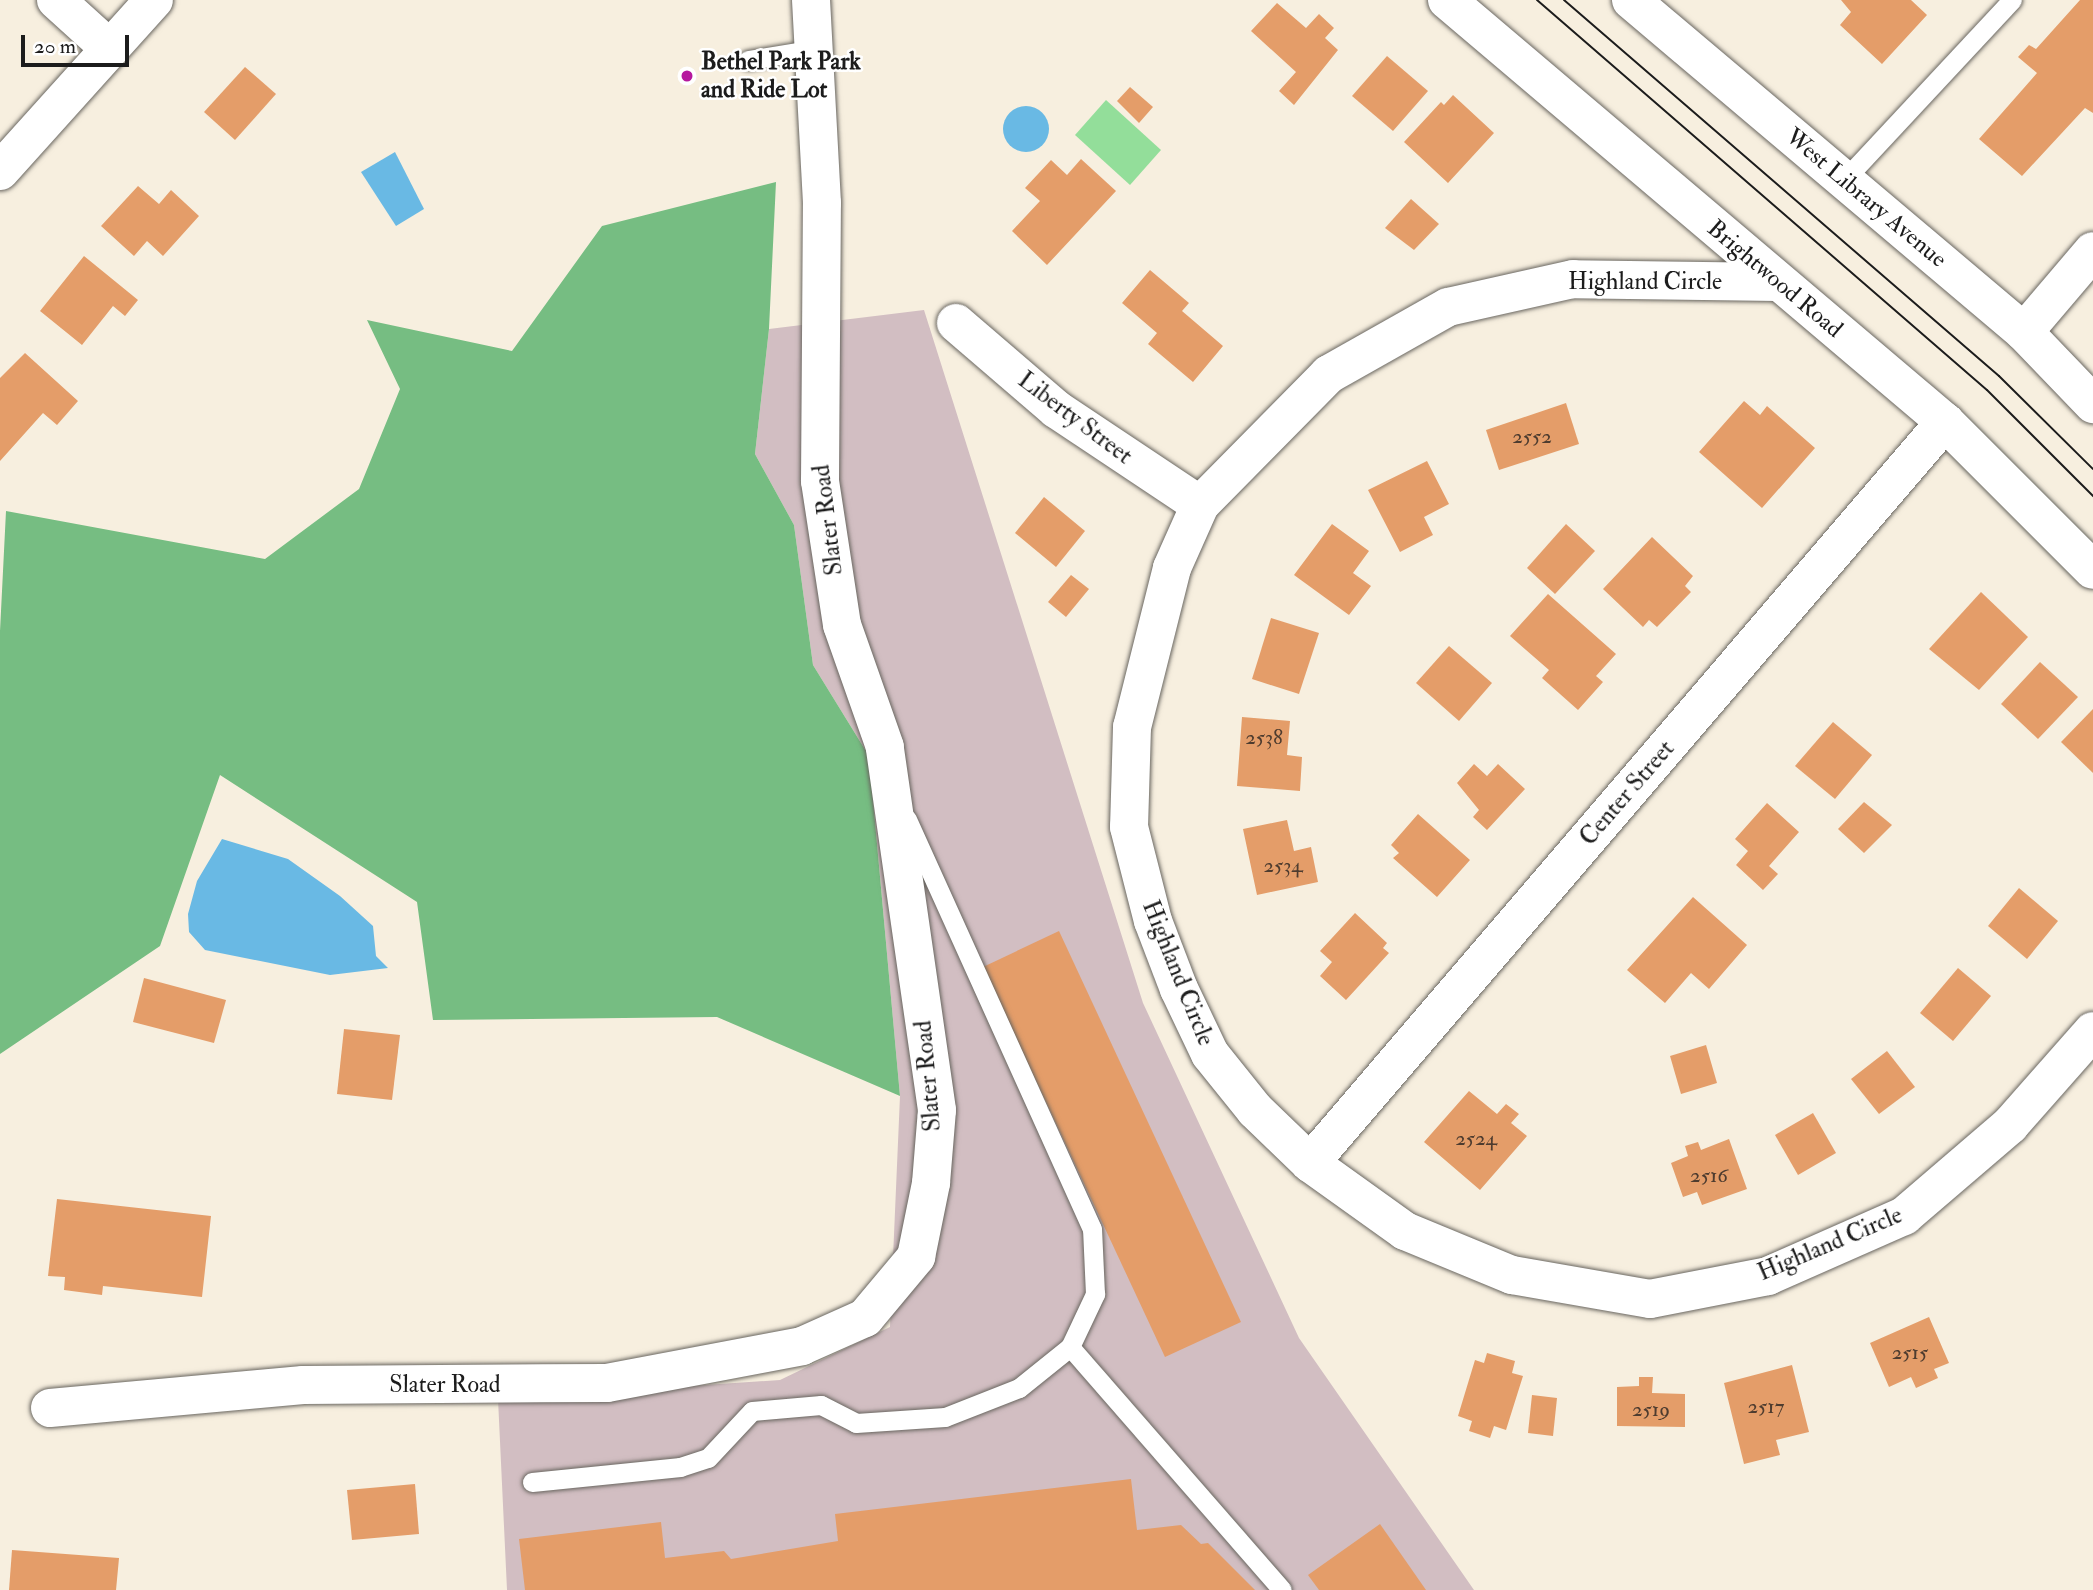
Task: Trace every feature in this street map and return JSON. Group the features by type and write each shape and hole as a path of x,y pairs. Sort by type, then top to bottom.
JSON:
{"street":[{"path":"56,0 110,49"},
{"path":"0,172 154,0"},
{"name":"Slater Road","path":"50,1408 303,1385 607,1383 802,1346 865,1318 916,1258 932,1183 937,1110 885,747 842,625 820,481 822,203 816,49 811,0"},
{"name":"Brightwood Road","path":"1447,0 1945,422 2093,570"},
{"name":"West Library Avenue","path":"1631,0 2024,332 2093,404"},
{"path":"2024,332 2093,251"},
{"name":"Highland Circle","path":"1778,282 1573,279 1448,307 1329,374 1200,505 1172,568 1132,727 1129,827 1153,921 1210,1054 1255,1111 1310,1163 1405,1231 1512,1275 1650,1299 1768,1276 1904,1216 2010,1125 2093,1031"},
{"name":"Liberty Street","path":"956,323 1056,409 1200,505"},
{"name":"Center Street","path":"1310,1163 1945,422"}],"lane":[{"path":"1844,180 2012,0"},
{"path":"748,60 816,49"},
{"path":"532,1482 680,1467 708,1458 752,1411 821,1405 856,1423 945,1417 1019,1388 1070,1347 1095,1294 1092,1229 890,780"},
{"path":"1070,1347 1282,1590"}],"shaded area":[{"path":"924,310 1143,1003 1299,1338 1474,1590 507,1590 498,1399 780,1380 890,1327 900,1096 869,756 813,665 794,525 755,454 769,329"}],"green space":[{"path":"1106,100 1161,150 1130,185 1075,135"},
{"path":"776,182 769,329 755,454 794,525 813,665 869,756 900,1096 717,1017 433,1020 417,902 220,775 160,946 0,1054 0,631 6,511 265,559 359,489 400,389 367,320 512,351 602,226"}],"water":[{"path":"1026,106 1043,112 1049,129 1043,146 1026,152 1009,146 1003,129 1009,112"},
{"path":"395,152 424,209 396,226 361,172"},
{"path":"222,839 288,859 340,896 373,926 376,956 388,968 330,975 205,950 189,932 188,914 197,881"}],"building":[{"path":"1841,0 1911,0 1927,15 1882,64 1840,25 1851,12"},
{"path":"2080,0 2093,0 2093,113 2085,108 2022,176 1979,139 2037,73 2018,57 2029,45 2036,49"},
{"path":"1277,3 1306,28 1319,14 1334,28 1325,38 1338,50 1294,105 1279,91 1296,72 1251,31"},
{"path":"1387,56 1428,91 1393,131 1352,96"},
{"path":"245,67 276,94 235,140 204,112"},
{"path":"1130,87 1153,107 1139,123 1117,101"},
{"path":"1453,95 1494,133 1448,183 1404,142 1441,102 1444,105"},
{"path":"1081,159 1116,191 1047,265 1012,231 1040,201 1025,188 1051,160 1067,175"},
{"path":"138,186 159,204 171,190 199,216 163,256 147,241 134,256 101,226"},
{"path":"1411,199 1439,224 1414,250 1385,228"},
{"path":"84,256 138,300 125,316 113,306 82,345 40,311"},
{"path":"1150,270 1189,303 1182,311 1223,346 1193,382 1148,344 1157,333 1122,303"},
{"path":"25,353 78,401 57,425 43,413 0,461 0,378"},
{"path":"1744,401 1760,415 1767,406 1815,448 1762,508 1699,452"},
{"path":"1566,403 1579,444 1499,470 1486,430"},
{"path":"1427,461 1449,504 1424,517 1433,535 1400,552 1368,490"},
{"path":"1044,497 1085,531 1056,567 1015,533"},
{"path":"1332,524 1369,551 1353,573 1371,586 1349,615 1294,575"},
{"path":"1566,524 1595,551 1555,594 1527,568"},
{"path":"1652,537 1693,576 1685,586 1691,592 1657,627 1649,620 1643,627 1603,589"},
{"path":"1071,575 1089,589 1066,617 1048,602"},
{"path":"1981,592 2028,637 1979,690 1929,649"},
{"path":"1548,594 1616,654 1596,676 1603,682 1578,710 1542,678 1549,670 1510,636"},
{"path":"1271,618 1319,633 1299,694 1252,679"},
{"path":"1449,646 1492,683 1459,721 1416,683"},
{"path":"2040,662 2078,697 2038,739 2001,704"},
{"path":"2093,709 2093,773 2061,742"},
{"path":"1242,717 1290,721 1287,755 1302,757 1300,791 1237,786"},
{"path":"1833,722 1872,755 1835,799 1795,766"},
{"path":"1474,764 1487,776 1498,764 1525,789 1487,830 1473,817 1479,810 1457,783"},
{"path":"1864,802 1892,825 1864,853 1838,829"},
{"path":"1767,803 1799,832 1769,866 1778,874 1763,890 1736,865 1748,851 1735,839"},
{"path":"1418,814 1470,860 1437,897 1393,858 1399,853 1391,845"},
{"path":"1287,820 1294,851 1311,847 1318,882 1257,895 1243,829"},
{"path":"2019,888 2058,921 2027,959 1988,926"},
{"path":"1693,897 1747,945 1709,989 1691,973 1665,1003 1627,970"},
{"path":"1355,913 1387,943 1383,948 1389,953 1346,1000 1320,976 1332,962 1320,951"},
{"path":"1059,931 1241,1322 1165,1357 983,967"},
{"path":"1958,968 1991,996 1953,1041 1920,1013"},
{"path":"144,978 226,1000 214,1043 133,1022"},
{"path":"344,1029 400,1035 392,1100 337,1094"},
{"path":"1706,1045 1717,1083 1681,1094 1670,1056"},
{"path":"1887,1051 1915,1087 1879,1114 1851,1079"},
{"path":"1469,1091 1497,1114 1506,1104 1519,1114 1511,1123 1527,1136 1480,1190 1424,1142"},
{"path":"1813,1113 1836,1153 1798,1175 1775,1135"},
{"path":"1729,1139 1747,1189 1702,1205 1697,1192 1683,1197 1671,1163 1688,1156 1685,1146 1698,1142 1701,1150"},
{"path":"57,1199 211,1216 202,1297 103,1286 102,1295 64,1290 65,1277 48,1276"},
{"path":"1929,1317 1949,1363 1934,1369 1938,1378 1916,1388 1911,1377 1889,1387 1870,1343"},
{"path":"1487,1353 1515,1361 1512,1373 1523,1376 1506,1430 1494,1426 1490,1438 1469,1431 1472,1421 1458,1416 1475,1360 1484,1363"},
{"path":"1792,1365 1809,1432 1776,1440 1780,1455 1744,1464 1724,1383"},
{"path":"1639,1377 1653,1377 1652,1393 1685,1394 1685,1427 1617,1426 1617,1387 1639,1386"},
{"path":"1532,1395 1557,1398 1553,1436 1528,1433"},
{"path":"1131,1479 1137,1530 1181,1525 1201,1544 1208,1543 1255,1590 525,1590 519,1539 661,1522 665,1558 724,1551 731,1559 838,1541 835,1514"},
{"path":"415,1484 419,1534 352,1540 347,1490"},
{"path":"1380,1524 1426,1590 1319,1590 1308,1575"},
{"path":"12,1550 119,1558 116,1590 9,1590"}],"tram line":[{"path":"1537,0 1987,390 2093,496"},
{"path":"1564,0 1999,376 2093,469"}],"place":[{"name":"Bethel Park Park and Ride Lot","path":"687,76"}]}
